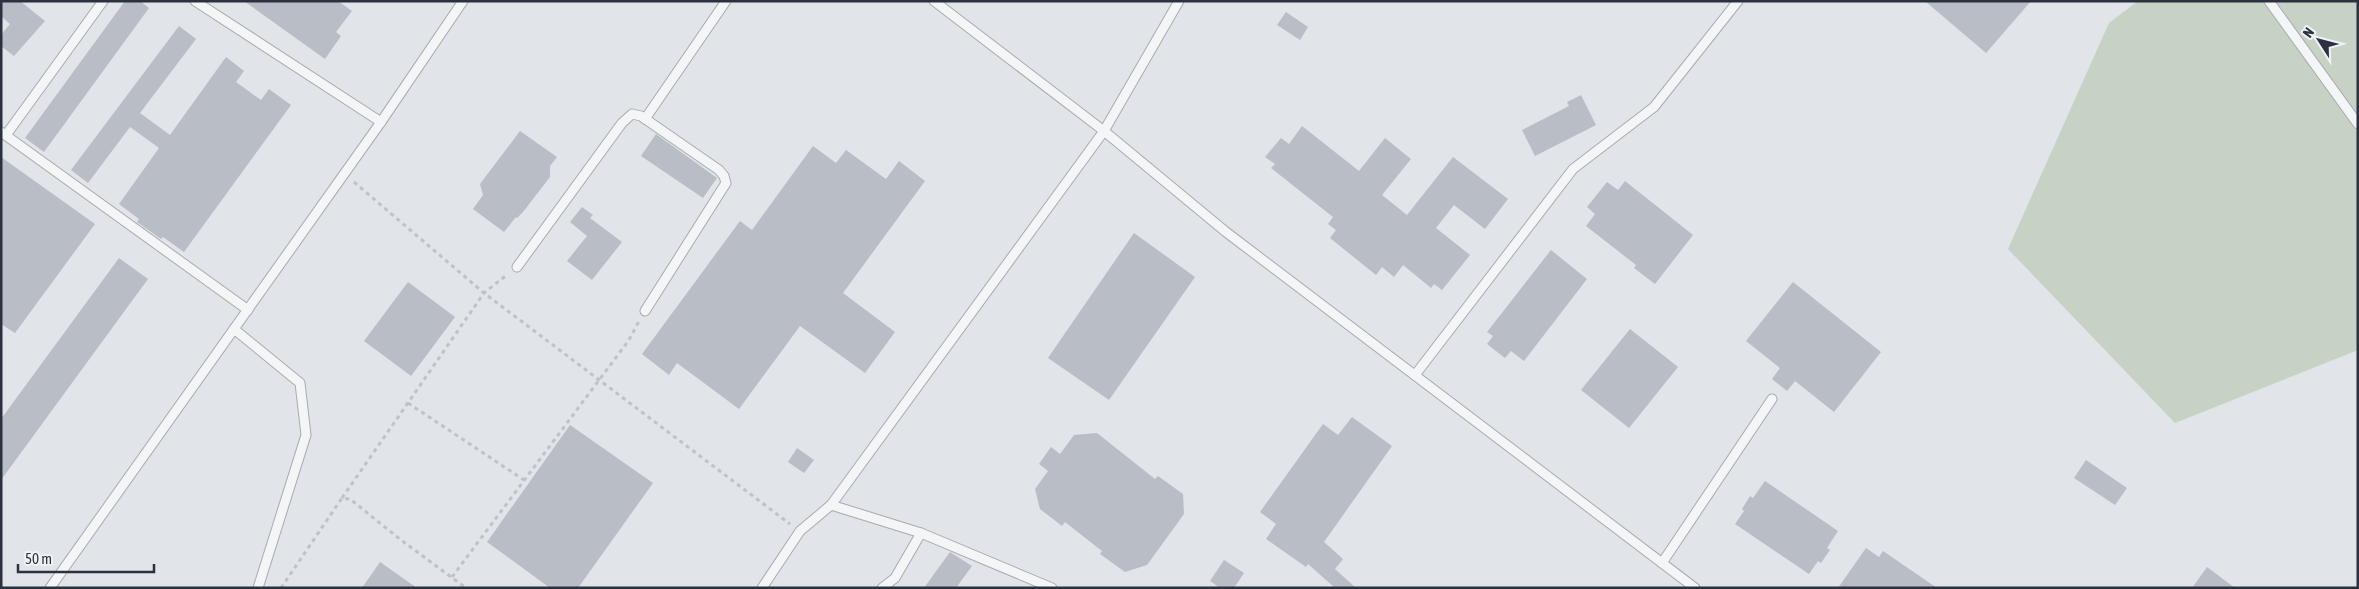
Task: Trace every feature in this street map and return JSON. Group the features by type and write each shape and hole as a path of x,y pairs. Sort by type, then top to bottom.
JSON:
{"lane":[{"path":"103,1 4,134 248,310"},
{"path":"195,1 381,122"},
{"path":"50,588 381,122 463,1"},
{"path":"645,119 726,1"},
{"path":"934,1 1104,131 1226,232 1695,588"},
{"path":"762,588 800,531 830,505 1104,131 1179,1"},
{"path":"1415,375 1573,169 1654,107 1738,1"},
{"path":"2269,1 2358,124"},
{"path":"517,267 622,123 632,114 645,119 719,170 724,176 726,183 644,311"},
{"path":"234,329 300,384 306,435 258,588"},
{"path":"1662,563 1772,399"},
{"path":"830,505 922,533 1052,588"},
{"path":"882,588 895,578 922,533"}],"path":[{"path":"344,173 484,293 800,531"},
{"path":"281,588 484,293 517,267"},
{"path":"452,577 629,340 644,311"},
{"path":"408,403 524,480"},
{"path":"342,498 350,499 466,588"}],"green space":[{"path":"2138,1 2358,1 2358,350 2175,423 2008,249 2109,23"}],"building":[{"path":"1,1 20,1 45,21 14,56 1,46 1,35 10,24 1,16"},
{"path":"125,1 140,1 149,8 44,152 25,138"},
{"path":"244,1 338,1 352,11 336,32 341,36 325,59"},
{"path":"1925,1 2031,1 1986,53"},
{"path":"1286,12 1308,27 1300,40 1277,25"},
{"path":"179,26 196,39 140,113 170,135 226,57 244,71 236,82 261,100 269,89 291,105 184,252 137,222 139,219 119,204 159,148 130,127 88,183 71,170"},
{"path":"1581,95 1596,125 1535,156 1522,130 1569,106 1567,102"},
{"path":"1302,126 1359,171 1385,138 1411,159 1382,195 1407,215 1453,157 1508,199 1485,229 1454,205 1436,228 1470,255 1442,290 1434,284 1431,288 1403,265 1394,277 1382,267 1376,275 1330,238 1336,230 1328,224 1333,217 1271,168 1275,164 1265,157 1281,138 1289,144"},
{"path":"520,131 557,157 550,166 550,177 523,212 516,217 504,232 473,209 483,195 480,184"},
{"path":"656,134 717,178 703,198 641,156"},
{"path":"813,146 836,163 846,150 886,179 899,161 925,181 843,293 895,332 865,373 800,326 739,409 677,363 669,375 642,354 740,221 752,230"},
{"path":"1,157 95,224 15,333 1,324"},
{"path":"1625,181 1693,235 1655,284 1634,268 1636,265 1586,226 1595,214 1587,207 1607,182 1618,190"},
{"path":"582,207 593,215 590,218 622,242 592,280 567,261 587,236 570,222"},
{"path":"1134,233 1195,277 1109,400 1048,358"},
{"path":"1551,250 1587,279 1524,361 1511,351 1505,358 1487,344 1493,336 1487,332"},
{"path":"119,258 148,279 1,480 1,419"},
{"path":"408,282 455,317 411,376 364,341"},
{"path":"1793,282 1881,352 1834,412 1795,381 1787,391 1772,379 1780,368 1746,341"},
{"path":"1630,329 1678,367 1629,428 1581,390"},
{"path":"1352,417 1392,446 1324,542 1343,559 1335,569 1356,588 1335,588 1308,564 1306,567 1266,539 1276,524 1260,512 1323,424 1338,435"},
{"path":"570,425 653,483 578,588 550,588 487,542"},
{"path":"1097,433 1155,479 1158,476 1183,494 1184,514 1147,565 1125,572 1100,554 1102,551 1065,522 1062,526 1040,509 1035,489 1048,471 1039,464 1051,447 1060,454 1074,435"},
{"path":"797,448 814,460 804,473 788,462"},
{"path":"2086,460 2127,488 2115,505 2074,478"},
{"path":"1765,481 1838,531 1827,548 1830,550 1821,563 1818,561 1809,574 1735,524 1744,511 1742,509 1750,496 1753,498"},
{"path":"1866,548 1879,557 1883,551 1937,588 1838,588"},
{"path":"950,552 972,566 956,588 924,588"},
{"path":"1224,560 1244,573 1234,588 1220,588 1210,581"},
{"path":"380,562 417,588 362,588"},
{"path":"2207,567 2235,588 2192,588"}]}
